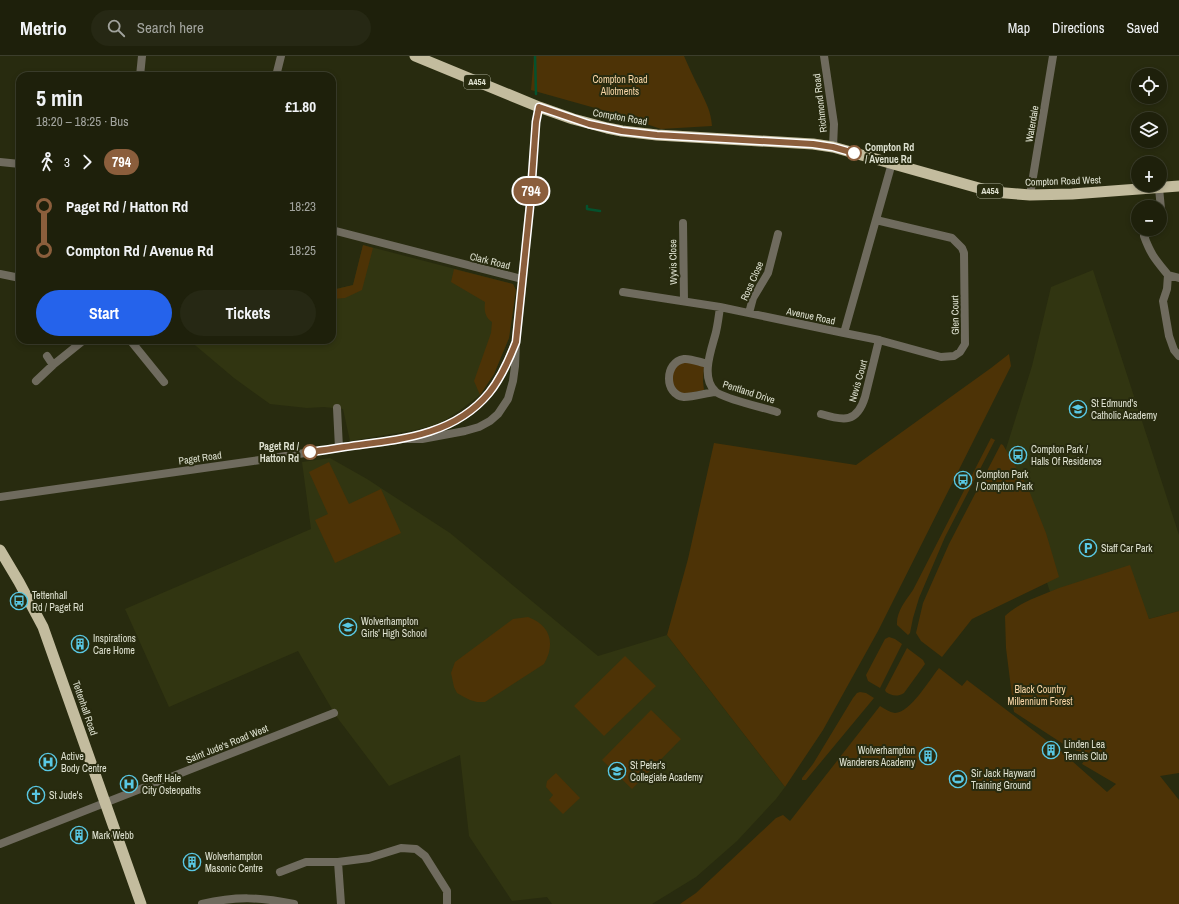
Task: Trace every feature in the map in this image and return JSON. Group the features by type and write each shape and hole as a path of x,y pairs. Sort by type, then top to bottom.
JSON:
{"highway":[{"name":"Compton Road","path":"415,56 539,107 589,124 622,131 657,135 813,144 833,147"},
{"name":"Compton Road West","path":"833,147 994,192 1030,195 1131,190"},
{"name":"Compton Road West","path":"1167,187 1179,186"},
{"name":"Tettenhall Road","path":"0,550 43,627 142,904"}],"street":[{"path":"140,72 142,56"},
{"path":"277,72 282,56"},
{"name":"Richmond Road","path":"824,56 834,124 833,147"},
{"name":"Waterdale","path":"1030,195 1053,56"},
{"name":"Clark Road","path":"336,231 522,279 530,206 535,129 539,107"},
{"path":"0,162 16,164"},
{"name":"Avenue Road","path":"623,292 720,307 844,333 892,164"},
{"name":"Glen Court","path":"844,333 879,340 941,357 954,356 960,352 965,344 964,253 962,248 952,238 876,220"},
{"name":"Wyvis Close","path":"683,223 684,301"},
{"name":"Ross Close","path":"749,313 753,298 768,273 778,234"},
{"path":"1144,236 1155,261 1168,275 1179,278"},
{"path":"0,274 16,277"},
{"path":"1168,275 1164,302 1169,336 1174,350 1179,356"},
{"name":"Paget Road","path":"0,497 18,493 403,439 422,438 465,431 479,427 490,421 504,406 510,393 515,366 522,279"},
{"name":"Pentland Drive","path":"715,392 709,382 708,364 720,307"},
{"name":"Nevis Court","path":"822,414 839,419 846,419 853,417 858,412 865,398 879,340"},
{"name":"Paget Road","path":"403,439 447,426 461,419 475,408 496,384 516,342"},
{"path":"36,381 79,344"},
{"path":"133,344 164,382"},
{"path":"47,356 53,365"},
{"name":"Pentland Drive","path":"708,364 685,359 676,362 672,366 669,374 670,385 673,390 679,395 685,397 715,392 777,412"},
{"path":"337,408 339,448"},
{"name":"Saint Jude's Road West","path":"0,844 334,713"},
{"path":"280,872 306,862 338,862 369,858 401,848 416,849 425,856 447,891 447,904"},
{"path":"338,862 340,904"},
{"path":"202,904 217,900 241,897 271,899 294,904"}],"shaded area":[{"path":"363,245 513,284 516,290 509,338 494,374 480,395 439,424 415,430 350,441 343,409 324,407 307,408 270,404 234,378 194,344 336,344 336,289 353,285"},
{"name":"St Edmund's Catholic Academy","path":"1093,270 1179,535 1179,611 1149,619 1144,608 1079,582 1050,592 1005,452 1032,366 1051,287"},
{"path":"330,458 367,479 450,533 598,656 667,635 785,787 776,799 737,841 696,877 652,904 552,904 547,897 512,901 469,836 460,755 389,786 336,716 298,651 169,707 125,609 311,529 302,462"}],"green space":[{"name":"Compton Road Allotments","path":"534,56 684,56 708,107 712,126 661,129 620,115 531,90"},
{"path":"363,245 373,248 362,290 345,298 336,299 336,289 353,285"},
{"path":"454,269 513,284 516,290 509,338 494,374 480,395 474,381 491,333 492,322 486,314 485,302 451,282"},
{"path":"1009,354 1011,366 878,631 823,730 785,787 667,635 688,559 714,443 856,465"},
{"path":"685,361 704,365 704,390 686,394 678,392 672,384 673,367"},
{"path":"991,438 995,440 945,537 919,598 910,633 908,635 897,625 898,615 913,590"},
{"path":"1001,444 1028,488 1046,533 1059,577 972,619 942,657 921,641 916,633 923,603 949,544"},
{"path":"329,462 349,504 381,489 401,533 335,563 315,520 328,514 309,472"},
{"name":"Sir Jack Hayward Training Ground","path":"1130,565 1149,619 1179,611 1179,773 1160,776 1179,800 1179,904 680,904 696,893 776,818 783,815 790,821 880,706 893,713 901,712 913,702 939,668 962,686 967,680 1063,753 1107,792 1116,784 1082,764 1088,754 1071,749 1014,712 1006,648 1005,616 1024,603 1059,588"},
{"path":"528,617 541,625 549,636 550,649 544,664 485,702 470,700 457,693 451,673 455,662 513,619"},
{"path":"889,637 902,644 880,688 868,681 866,675 885,639"},
{"path":"907,648 923,660 925,664 904,693 892,695 885,690"},
{"path":"625,656 656,686 604,736 574,706"},
{"path":"860,692 866,693 874,698 806,780 802,780 853,698"},
{"path":"651,710 681,739 632,789 602,760"},
{"path":"556,773 580,798 563,814 549,800 553,795 546,787 547,781"}],"waterway":[{"path":"535,56 536,94"},
{"path":"587,206 587,209 600,211"}],"bus line":[{"name":"794","path":"310,452 403,439 447,426 461,419 470,412 480,403 496,384 516,342 530,206 536,122 539,107 589,124 622,131 657,135 813,144 833,147 854,153"}],"place":[{"name":"Compton Rd / Avenue Rd","path":"854,153"},
{"name":"St Edmund's Catholic Academy","path":"1078,409"},
{"name":"Paget Rd / Hatton Rd","path":"310,452"},
{"name":"Compton Park / Halls Of Residence","path":"1018,455"},
{"name":"Compton Park / Compton Park","path":"963,480"},
{"name":"Staff Car Park","path":"1088,548"},
{"name":"Tettenhall Rd / Paget Rd","path":"19,601"},
{"name":"Wolverhampton Girls' High School","path":"348,627"},
{"name":"Inspirations Care Home","path":"80,644"},
{"name":"Linden Lea Tennis Club","path":"1051,750"},
{"name":"Wolverhampton Wanderers Academy","path":"928,756"},
{"name":"Active Body Centre","path":"48,762"},
{"name":"St Peter's Collegiate Academy","path":"617,771"},
{"name":"Sir Jack Hayward Training Ground","path":"958,779"},
{"name":"Geoff Hale City Osteopaths","path":"129,784"},
{"name":"St Jude's","path":"36,795"},
{"name":"Mark Webb","path":"79,835"},
{"name":"Wolverhampton Masonic Centre","path":"192,862"}],"park label":[{"name":"Black Country Millennium Forest","path":"1040,694"}]}
